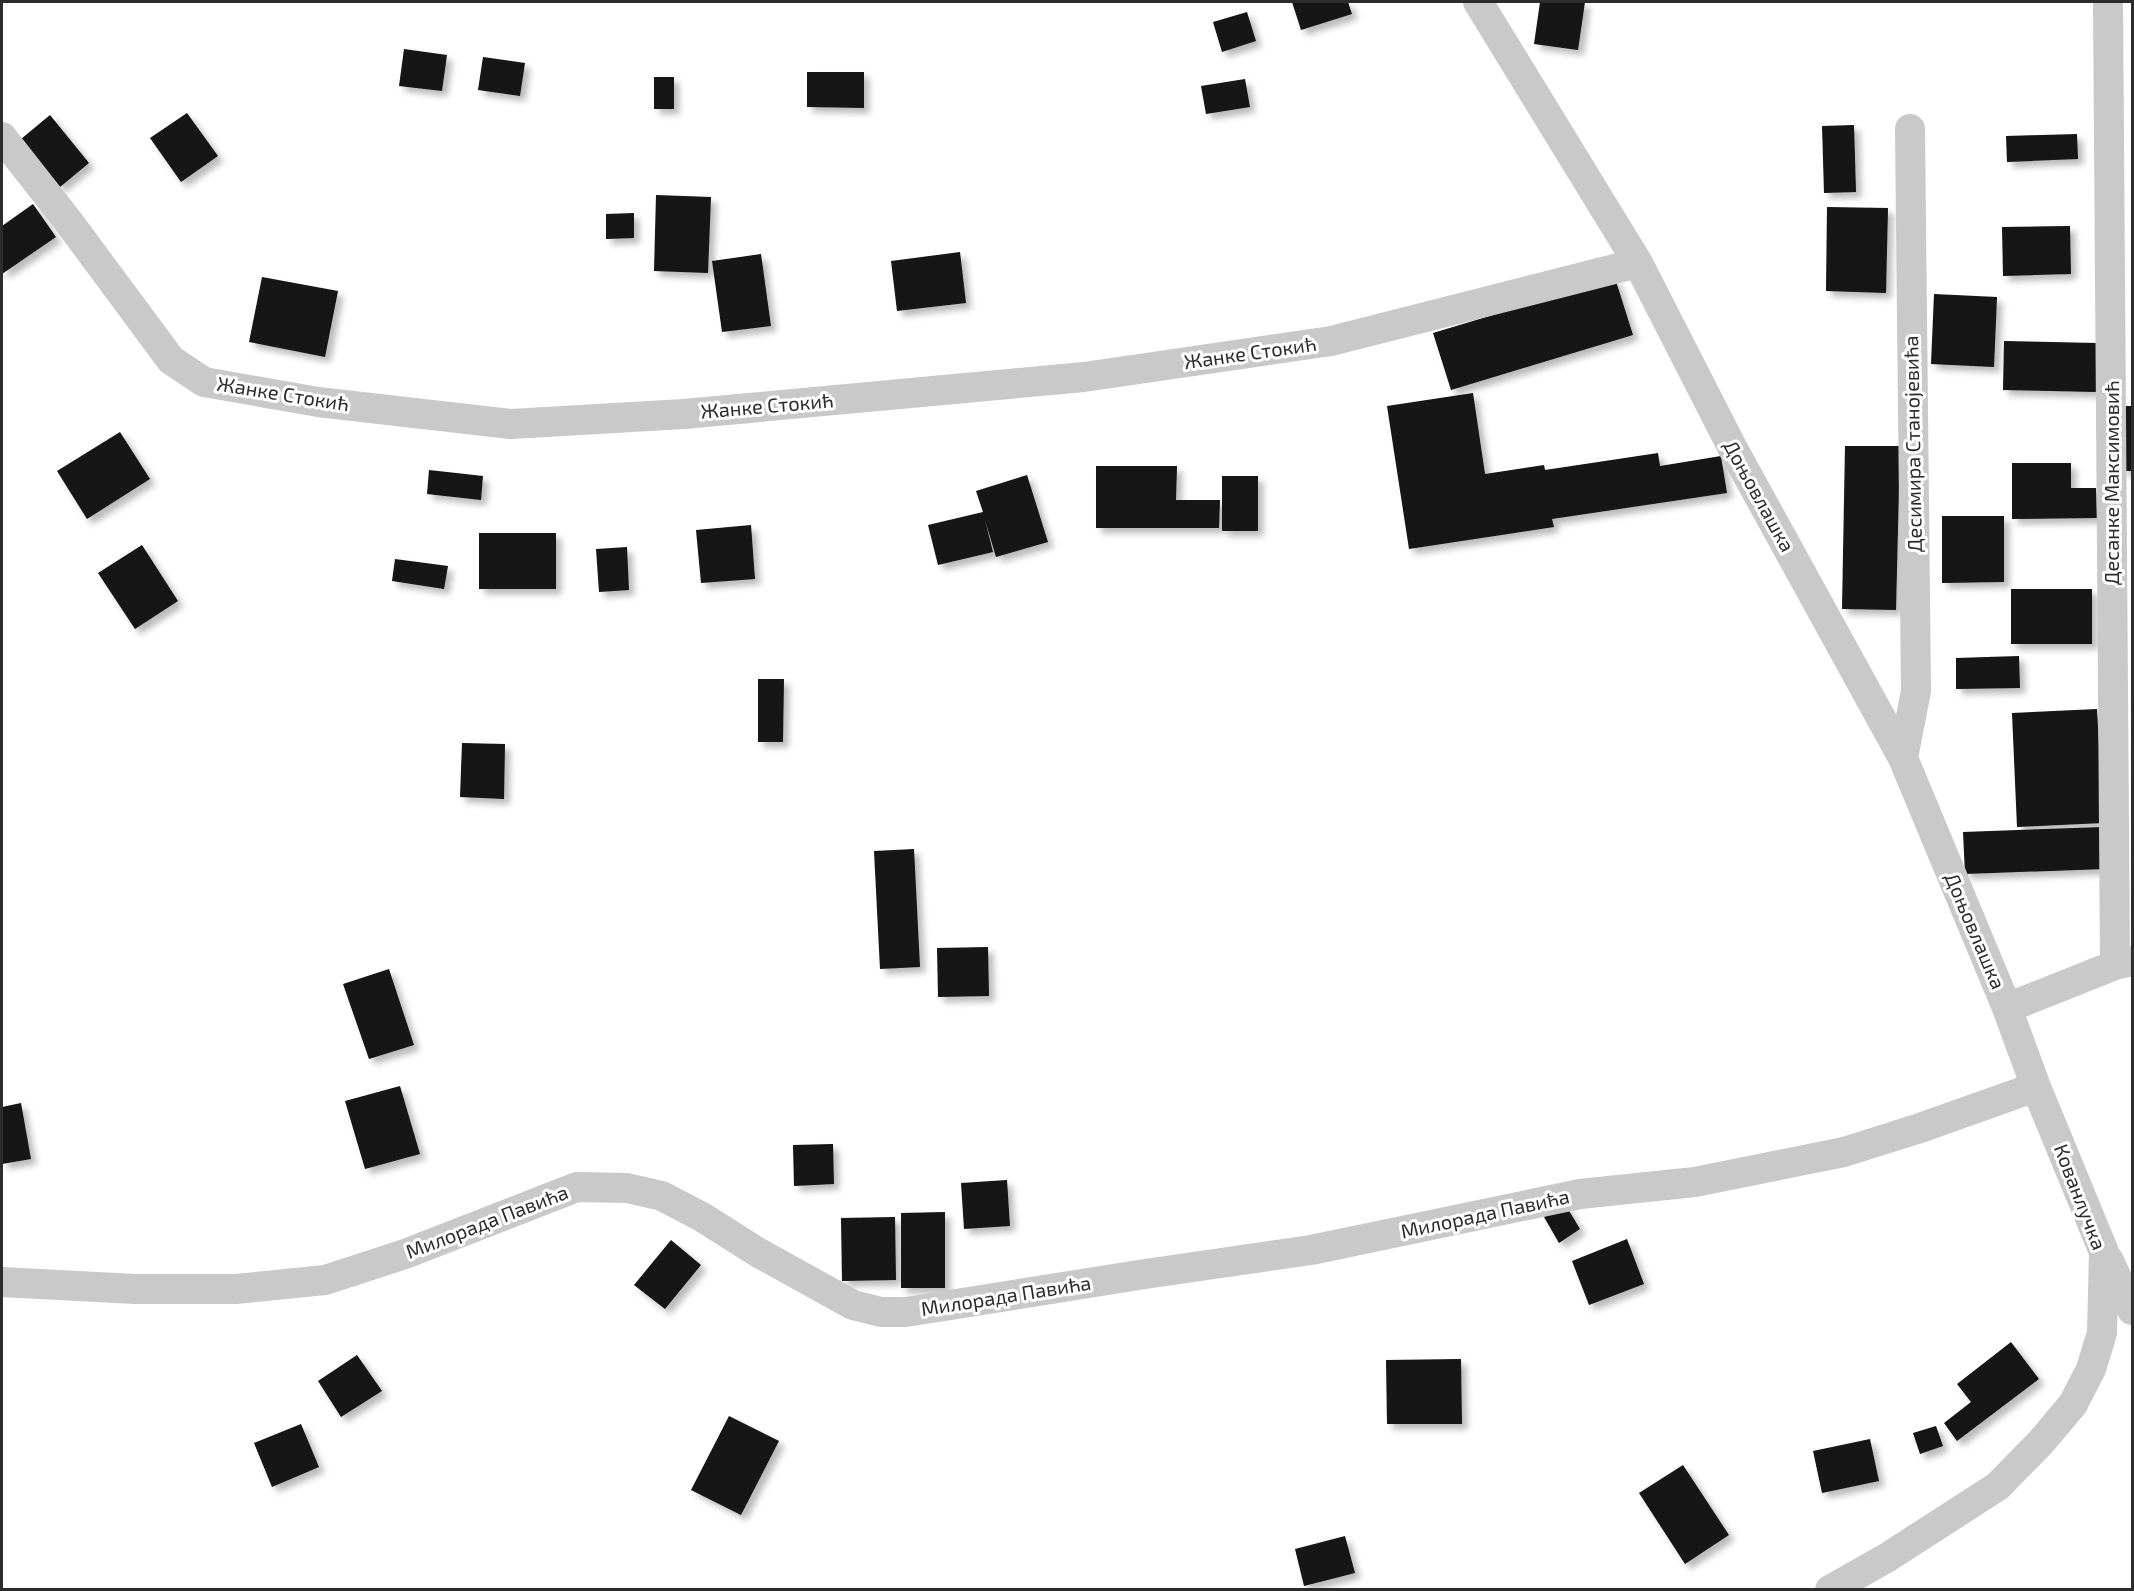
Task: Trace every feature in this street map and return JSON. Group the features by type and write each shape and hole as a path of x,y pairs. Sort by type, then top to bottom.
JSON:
{"street":[{"name":"Доњовлашка","path":"1478,2 1638,263 1732,447 1903,758 2007,1008"},
{"name":"Десанке Максимовић","path":"2108,2 2124,963"},
{"name":"Десимира Станојевића","path":"1903,758 1916,691 1910,129"},
{"name":"Жанке Стокић","path":"2,137 68,221 171,360 204,382 318,402 511,424 684,414 1084,377 1331,342 1638,263"},
{"path":"2007,1008 2124,963"},
{"name":"Кованлучка","path":"1830,1590 1888,1557 1998,1486 2041,1442 2073,1404 2091,1369 2102,1333 2104,1252 2007,1008"},
{"name":"Милорада Павића","path":"2,1282 135,1289 236,1289 325,1280 405,1254 577,1187 627,1188 662,1196 854,1305 881,1312 906,1312 1311,1250 1580,1194 1695,1182 1844,1152 2037,1087"},
{"path":"2104,1252 2133,1310"}],"building":[{"path":"1292,2 1348,2 1352,14 1301,30"},
{"path":"1540,2 1585,2 1578,50 1534,44"},
{"path":"1247,12 1256,41 1222,52 1213,22"},
{"path":"404,49 447,55 442,91 399,86"},
{"path":"483,57 525,63 520,96 478,90"},
{"path":"807,72 864,72 864,108 807,107"},
{"path":"654,77 674,77 674,109 654,109"},
{"path":"1245,79 1250,107 1206,114 1201,86"},
{"path":"187,113 218,156 181,182 150,138"},
{"path":"50,115 89,163 60,187 21,139"},
{"path":"1854,125 1856,192 1824,193 1822,126"},
{"path":"2077,134 2078,159 2007,162 2006,136"},
{"path":"656,195 711,197 708,273 654,271"},
{"path":"33,204 56,237 2,274 2,226"},
{"path":"1827,207 1888,208 1886,293 1826,291"},
{"path":"634,213 634,238 606,239 606,214"},
{"path":"2070,226 2071,274 2003,276 2002,227"},
{"path":"960,252 966,303 897,311 891,261"},
{"path":"761,254 771,326 722,332 712,261"},
{"path":"262,277 338,291 325,357 249,342"},
{"path":"1615,278 1633,335 1451,390 1433,333"},
{"path":"1934,294 1997,297 1994,367 1931,364"},
{"path":"2004,341 2097,343 2096,392 2003,390"},
{"path":"1473,393 1485,474 1544,465 1545,470 1658,453 1660,466 1721,456 1727,493 1552,519 1554,527 1409,549 1387,406"},
{"path":"2123,406 2132,406 2132,471 2122,471"},
{"path":"120,432 150,479 87,519 57,471"},
{"path":"1845,446 1900,446 1896,610 1842,609"},
{"path":"2012,463 2071,463 2071,488 2096,488 2097,518 2012,519"},
{"path":"1096,466 1177,466 1176,500 1220,500 1219,528 1096,528"},
{"path":"429,470 483,476 481,500 427,494"},
{"path":"1027,475 1048,542 996,557 985,520 993,552 938,565 928,525 983,512 976,491"},
{"path":"1222,476 1258,476 1258,531 1222,531"},
{"path":"1942,516 2004,516 2004,582 1942,583"},
{"path":"751,525 755,579 701,583 696,530"},
{"path":"479,533 556,533 556,589 479,589"},
{"path":"142,545 178,601 135,629 98,573"},
{"path":"627,547 629,590 599,592 596,549"},
{"path":"395,559 448,566 444,589 392,581"},
{"path":"2011,589 2092,589 2092,644 2011,644"},
{"path":"2019,656 2020,688 1956,689 1956,658"},
{"path":"758,679 784,679 783,742 758,742"},
{"path":"2097,709 2103,823 2017,827 2012,713"},
{"path":"462,743 505,744 504,799 460,797"},
{"path":"2103,827 2105,869 1965,874 1963,832"},
{"path":"914,849 920,967 880,969 874,851"},
{"path":"988,947 989,996 938,997 937,948"},
{"path":"389,969 414,1045 369,1059 343,984"},
{"path":"400,1086 420,1154 365,1169 345,1101"},
{"path":"21,1103 31,1159 2,1164 2,1107"},
{"path":"833,1144 834,1184 794,1186 793,1145"},
{"path":"1007,1180 1010,1226 964,1229 961,1183"},
{"path":"1565,1204 1580,1229 1559,1243 1544,1217"},
{"path":"945,1212 945,1288 901,1288 901,1213"},
{"path":"895,1217 896,1280 842,1281 841,1218"},
{"path":"1627,1239 1644,1284 1589,1305 1572,1261"},
{"path":"671,1240 701,1265 665,1309 634,1285"},
{"path":"2011,1342 2039,1379 1957,1441 1944,1423 1971,1402 1957,1384"},
{"path":"357,1355 382,1391 341,1417 318,1381"},
{"path":"1461,1359 1462,1424 1387,1424 1386,1360"},
{"path":"729,1416 779,1441 741,1515 691,1490"},
{"path":"301,1424 319,1467 272,1487 254,1443"},
{"path":"1936,1426 1943,1446 1920,1454 1913,1433"},
{"path":"1870,1439 1879,1481 1822,1493 1813,1451"},
{"path":"1683,1465 1729,1535 1685,1564 1639,1493"},
{"path":"1345,1536 1355,1573 1304,1586 1295,1549"}]}
